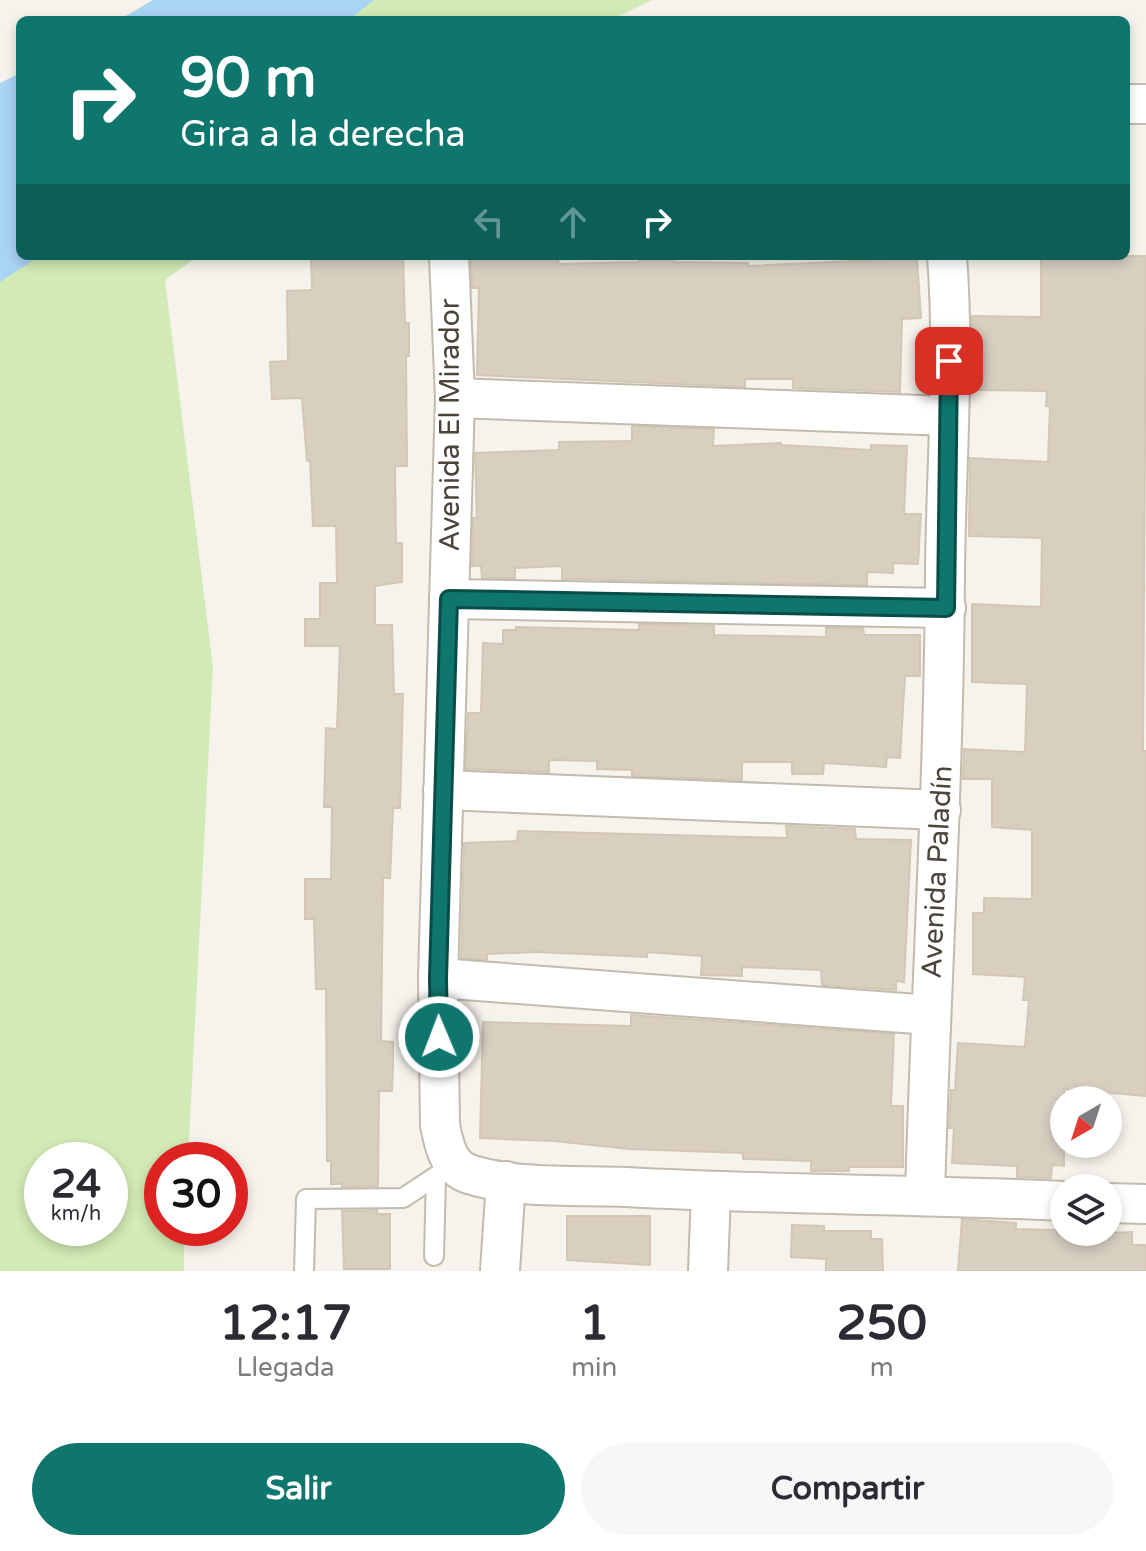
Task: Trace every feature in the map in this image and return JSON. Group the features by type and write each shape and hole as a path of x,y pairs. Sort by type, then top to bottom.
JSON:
{"street":[{"name":"Avenida El Mirador","path":"444,1171 440,1125 438,978 455,398 449,260"},
{"name":"Avenida Paladín","path":"925,1194 946,608 949,416 947,260"},
{"path":"455,398 949,416"},
{"path":"449,599 946,608"},
{"path":"443,790 941,810"},
{"path":"438,978 930,1015"},
{"path":"444,1171 506,1181 711,1192 925,1194 1050,1200"},
{"path":"500,1271 506,1181"},
{"path":"708,1271 711,1192"},
{"path":"1122,1203 1146,1204"}],"lane":[{"path":"434,1256 444,1171"},
{"path":"304,1271 306,1199 403,1198 444,1171"}],"green space":[{"path":"338,0 652,0 619,16 319,16"},
{"path":"16,258 192,260 165,280 213,667 189,1142 144,1142 144,1246 184,1246 184,1271 0,1271 0,265"}],"water":[{"path":"153,0 374,0 354,16 126,16"},
{"path":"16,75 16,260 34,260 0,282 0,83"}],"building":[{"path":"1130,256 1146,256 1143,751 1146,751 1146,1096 1122,1094 1122,1086 1050,1086 1050,1158 1064,1158 1064,1166 1052,1165 1050,1178 1017,1177 1017,1166 952,1163 954,1128 949,1128 958,1043 1025,1047 1029,1000 1023,1000 1025,977 973,974 973,913 984,913 984,898 1032,899 1032,830 992,827 992,779 963,779 964,749 1025,752 1027,684 972,682 972,604 1041,607 1042,538 969,536 970,458 1048,462 1050,406 1046,406 1047,391 972,390 972,316 1041,317 1041,260 1130,260"},
{"path":"311,260 403,260 405,323 409,323 409,356 406,356 407,466 395,466 396,543 402,543 402,582 375,586 375,625 392,625 394,694 403,694 400,808 393,808 390,878 383,878 381,1041 393,1042 393,1067 392,1091 379,1091 378,1186 342,1187 342,1184 331,1184 331,1161 327,1161 326,989 316,989 314,919 305,919 305,879 331,879 332,807 324,807 326,728 337,729 340,646 305,646 305,619 320,619 320,583 337,583 336,526 313,526 310,460 307,461 302,398 272,399 270,362 288,361 287,291 312,290"},
{"path":"471,260 558,260 558,264 674,260 748,263 748,266 917,260 921,318 902,319 900,392 793,388 793,379 745,379 745,387 477,375 479,288 472,288"},
{"path":"632,426 714,429 713,446 781,443 871,450 871,445 907,446 904,514 921,514 918,564 893,563 893,573 867,572 867,585 562,579 562,566 515,568 515,578 482,578 481,566 472,566 473,518 477,518 475,453 559,450 559,442 632,441"},
{"path":"639,624 714,626 714,635 826,637 826,628 863,628 864,635 920,635 920,676 905,676 900,758 887,757 886,767 824,763 823,774 792,774 792,762 742,762 742,780 632,776 632,770 597,769 597,761 549,760 549,772 466,769 468,713 481,713 483,643 503,644 503,630 516,630 516,627 639,630"},
{"path":"786,826 855,829 856,839 911,840 904,982 896,981 896,990 822,985 821,970 742,967 742,976 701,975 702,956 647,952 647,957 537,952 487,954 487,960 461,958 464,843 517,841 518,831 787,838"},
{"path":"631,1015 894,1034 891,1106 903,1106 903,1167 811,1171 811,1161 743,1159 743,1153 629,1149 554,1141 480,1138 483,1022 631,1026"},
{"path":"377,1210 377,1214 390,1214 390,1269 344,1269 342,1211"},
{"path":"567,1216 650,1216 650,1265 567,1260"},
{"path":"962,1219 1016,1223 1016,1229 1050,1230 1050,1246 1122,1246 1122,1232 1132,1232 1132,1245 1146,1245 1146,1271 958,1271"},
{"path":"792,1225 824,1226 824,1231 871,1231 871,1239 882,1239 883,1271 826,1271 826,1259 791,1257"}],"route":[{"path":"439,1037 449,599 946,608 949,361"}]}
